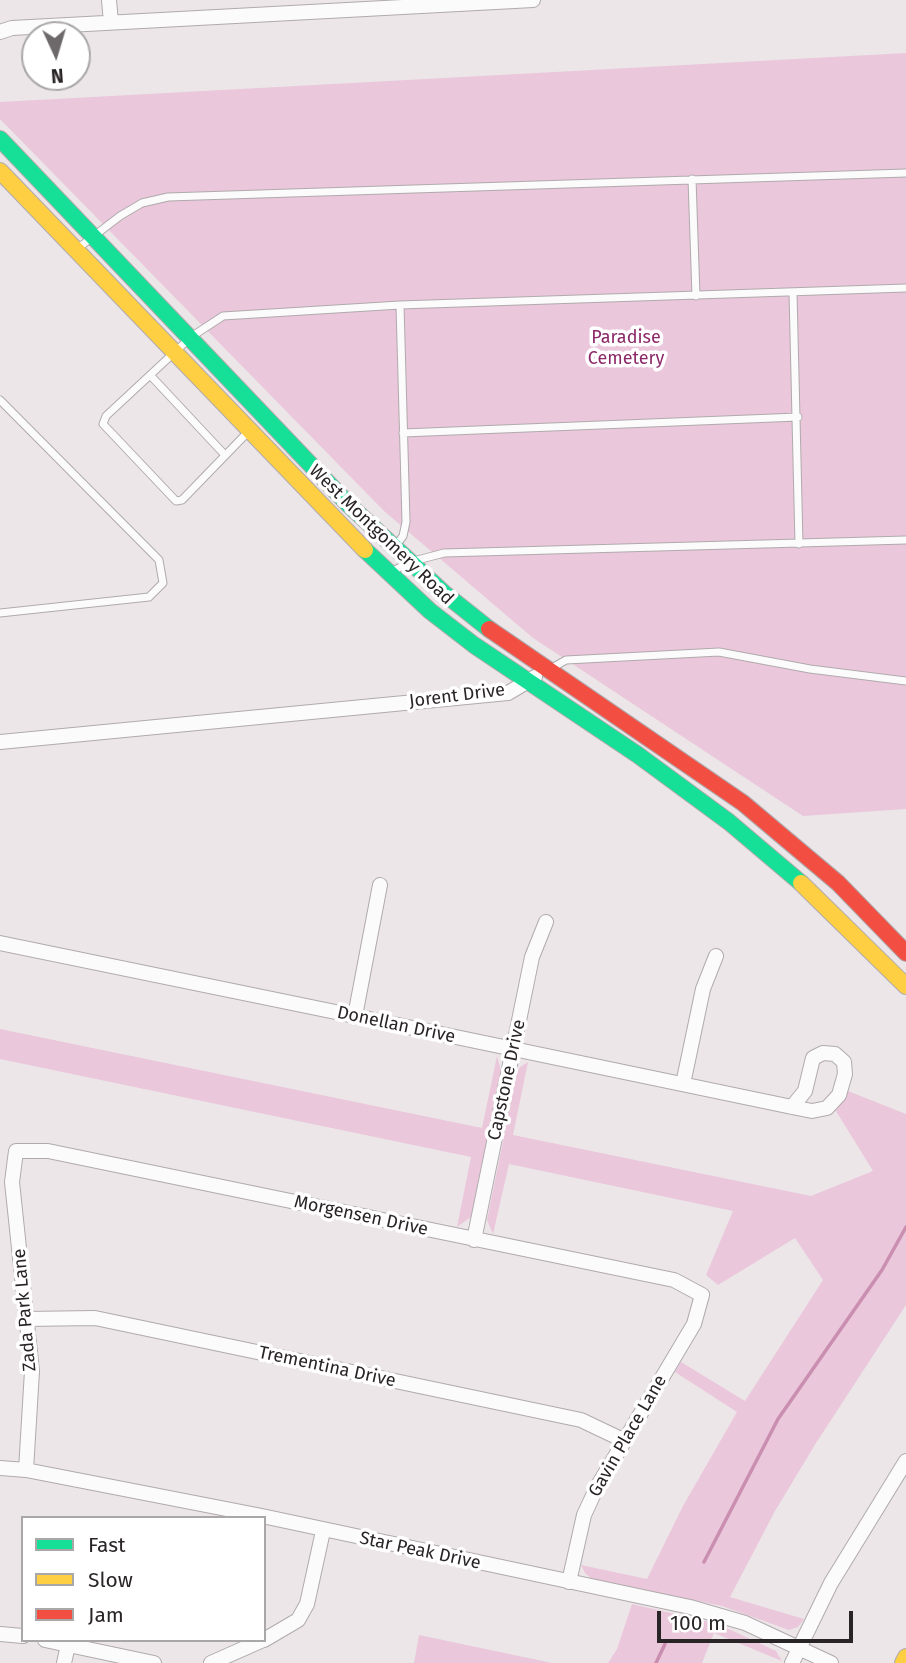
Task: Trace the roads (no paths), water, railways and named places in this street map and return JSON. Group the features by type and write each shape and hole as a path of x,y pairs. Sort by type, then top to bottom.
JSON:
{"main road":[{"name":"West Montgomery Road","path":"0,139 349,505 410,562 490,630 649,736 789,839 838,883 906,953"},
{"name":"West Montgomery Road","path":"0,171 388,573 439,618 527,682 638,755 729,822 822,900 906,986"},
{"path":"902,1663 906,1657"}],"street":[{"path":"109,0 111,22"},
{"path":"261,0 262,16"},
{"path":"0,32 12,28 111,22 533,0"},
{"name":"Jorent Drive","path":"0,742 508,693 548,670"},
{"path":"355,1016 380,885"},
{"name":"Capstone Drive","path":"474,1240 532,957 546,922"},
{"name":"Donellan Drive","path":"0,943 355,1016 683,1084 792,1107 812,1111 827,1108 839,1095 845,1074 844,1062 835,1054 823,1053 813,1058 805,1090 792,1107"},
{"path":"683,1084 703,989 716,956"},
{"name":"Morgensen Drive","path":"16,1151 48,1151 674,1280 702,1295"},
{"name":"Zada Park Lane","path":"16,1151 12,1182 32,1391 26,1470"},
{"name":"Gavin Place Lane","path":"569,1582 584,1515 623,1440 694,1324 702,1295"},
{"name":"Trementina Drive","path":"26,1319 95,1318 581,1420 623,1440"},
{"path":"792,1663 831,1583 906,1461"},
{"name":"Star Peak Drive","path":"0,1468 26,1470 262,1516"},
{"name":"Star Peak Drive","path":"266,1517 719,1614 831,1663"},
{"path":"266,1639 298,1620 307,1604 323,1531"},
{"path":"0,1634 21,1636"},
{"path":"54,1642 154,1663"},
{"path":"211,1663 259,1642"},
{"path":"64,1663 68,1645"}],"lane":[{"path":"76,249 93,234 142,204 168,197 906,173"},
{"path":"692,179 696,296"},
{"path":"249,431 182,500 176,501 103,424 106,416 174,352 223,316 400,305 906,288"},
{"path":"793,292 799,544"},
{"path":"394,547 403,536 406,522 400,305"},
{"path":"150,376 224,454"},
{"path":"0,400 159,560 163,583 149,597 0,613"},
{"path":"403,432 798,417"},
{"path":"388,573 410,562 444,553 906,540"},
{"name":"Jorent Drive","path":"548,670 566,660 719,652 823,671 906,681"}],"waterway":[{"path":"704,1562 778,1419 882,1270 906,1227"},
{"path":"656,1663 665,1644"}],"park label":[{"name":"Paradise Cemetery","path":"626,348"}]}
